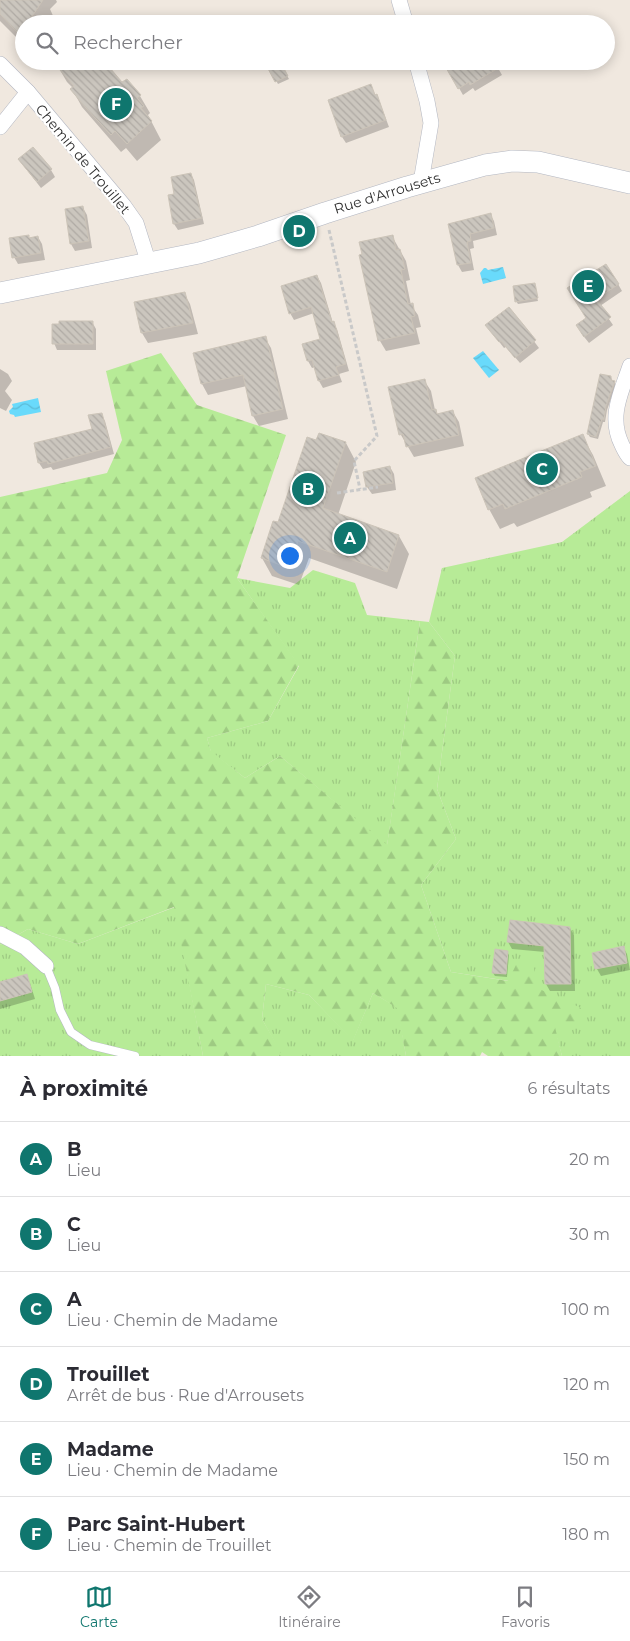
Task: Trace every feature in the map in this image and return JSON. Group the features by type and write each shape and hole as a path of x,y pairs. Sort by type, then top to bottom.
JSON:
{"main road":[{"name":"Rue d'Arrousets","path":"0,293 199,253 421,182 485,165 512,161 538,162 630,183"}],"street":[{"path":"399,0 403,15"},
{"name":"Chemin de Trouillet","path":"0,64 28,92 124,206 136,223 149,264"},
{"path":"418,70 431,124 421,182"},
{"path":"0,128 28,92"},
{"path":"630,366 617,403 614,418 617,436 630,458"},
{"path":"0,934 25,947 46,966"}],"lane":[{"path":"46,966 55,988 60,1010 71,1032 90,1045 135,1056"}],"path":[{"path":"325,212 377,436 354,461 360,490"},
{"path":"336,493 378,487"}],"green space":[{"path":"161,353 197,405 286,435 237,578 299,665 268,721 207,738 211,751 245,778 280,756 387,845 420,621 429,622 455,656 437,789 456,839 421,885 451,972 508,981 516,965 534,965 535,987 581,1008 580,1024 554,1023 562,1056 488,1056 482,1052 480,1056 406,1056 397,1008 373,993 353,1041 309,995 266,984 262,1019 281,1052 278,1056 203,1056 174,907 78,944 28,929 0,945 0,497 107,473 122,440 106,371"},
{"path":"630,491 630,1056 562,1056 553,1023 509,981 451,972 421,885 456,839 437,789 455,656 429,622 442,568 562,542"},
{"path":"313,570 355,583 367,615 420,621 387,846 280,756 245,778 211,752 207,738 268,721 299,666 237,578 290,588"},
{"path":"175,907 203,1056 0,1056 0,945 28,929 78,944"},
{"path":"266,984 309,995 353,1040 373,993 398,1008 406,1056 278,1056 280,1052 262,1019"}],"water":[{"path":"503,267 506,278 483,284 480,273 484,268 488,270"},
{"path":"483,351 499,370 489,378 473,358"},
{"path":"38,398 41,412 15,417 10,414 9,411 13,407 12,404"}],"building":[{"path":"0,0 43,0 33,15 15,15 15,30 0,14"},
{"path":"60,70 112,70 122,82 127,79 141,95 137,98 144,106 141,108 152,121 127,144 115,131 111,135 86,108 70,89 74,86"},
{"path":"269,70 285,70 288,76 275,82"},
{"path":"447,70 495,70 470,85 469,82 458,89"},
{"path":"371,84 375,95 377,94 386,120 341,137 328,100"},
{"path":"33,147 52,169 37,182 18,159"},
{"path":"191,173 202,218 173,224 168,195 174,194 171,177"},
{"path":"83,206 89,241 70,244 65,209"},
{"path":"491,213 494,228 470,234 471,241 467,242 471,263 457,265 448,224"},
{"path":"29,235 29,238 38,236 41,253 12,258 9,238"},
{"path":"393,235 396,250 400,249 405,269 401,270 408,304 413,303 415,316 411,317 415,333 378,341 359,255 362,254 359,242"},
{"path":"606,264 619,284 596,299 611,317 584,337 576,325 586,318 567,288"},
{"path":"317,275 332,322 334,321 346,364 336,367 339,375 318,381 312,360 307,361 302,344 320,339 311,307 289,314 281,286"},
{"path":"535,283 538,298 515,302 513,286"},
{"path":"185,292 193,323 141,333 134,302"},
{"path":"509,307 536,340 515,358 485,325"},
{"path":"59,321 93,321 93,344 52,344 52,324 59,324"},
{"path":"266,336 283,409 252,416 243,375 201,384 193,353"},
{"path":"600,374 611,376 611,380 615,381 606,406 604,420 602,419 596,437 587,434"},
{"path":"425,379 432,410 436,409 437,414 453,410 459,435 406,447 403,434 399,435 388,387"},
{"path":"102,413 111,447 48,464 47,461 38,463 34,443 92,429 88,415"},
{"path":"319,433 346,442 323,508 399,535 387,572 298,541 289,568 261,558 273,521 278,522 307,437 316,440"},
{"path":"583,434 596,466 580,472 582,477 505,509 503,504 488,510 475,478"},
{"path":"390,466 393,483 366,487 363,472"},
{"path":"510,920 570,927 571,984 545,984 544,946 507,942"},
{"path":"624,946 627,963 595,969 592,953"},
{"path":"495,949 508,951 506,974 492,973"},
{"path":"27,974 32,992 0,1001 0,982"}],"place":[{"name":"Parc Saint-Hubert","path":"116,104"},
{"name":"Trouillet","path":"299,231"},
{"name":"Madame","path":"588,286"},
{"name":"A","path":"542,469"},
{"name":"C","path":"308,489"},
{"name":"B","path":"350,538"}]}
